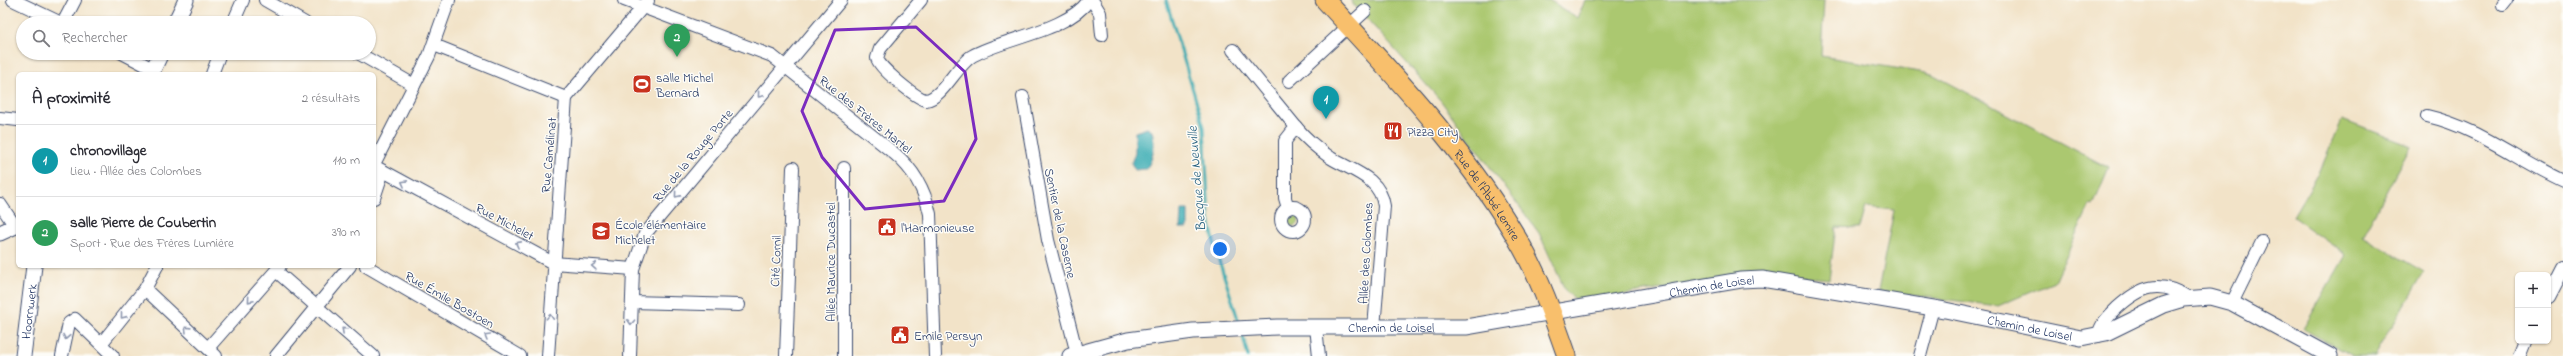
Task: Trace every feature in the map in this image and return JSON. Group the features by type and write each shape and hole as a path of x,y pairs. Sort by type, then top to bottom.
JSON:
{"main road":[{"name":"Rue de l'Abbé Lemire","path":"1325,0 1356,19"},
{"name":"Rue de l'Abbé Lemire","path":"1337,0 1356,19 1472,170 1522,246 1577,356"},
{"name":"Rue de l'Abbé Lemire","path":"1556,312 1568,356"}],"street":[{"path":"13,0 47,16"},
{"path":"66,16 75,0"},
{"path":"178,16 186,0"},
{"path":"236,16 243,0"},
{"path":"265,0 293,16"},
{"path":"376,177 377,167 434,45 449,0"},
{"name":"Rue des Frères Martel","path":"624,0 646,3 751,47 786,66 900,158 920,186 930,214 935,356"},
{"name":"Rue de la Rouge Porte","path":"630,356 633,269 640,244 648,230 842,0"},
{"path":"921,0 880,49 877,58 882,67 916,95 926,100 935,96 968,58 1054,24 1079,11 1089,0"},
{"path":"1092,0 1100,13 1102,35"},
{"path":"434,45 566,98 646,3"},
{"path":"1289,81 1356,19"},
{"name":"Allée des Colombes","path":"1233,50 1296,127 1324,153 1368,178 1382,196 1384,206 1374,328"},
{"path":"134,60 152,71 158,60"},
{"path":"213,72 217,60"},
{"path":"370,60 414,85"},
{"name":"Sentier de la Caserne","path":"1023,97 1048,240 1073,355"},
{"name":"Rue Camélinat","path":"548,356 553,263 566,98"},
{"path":"2427,116 2455,123 2473,131 2533,166 2563,181"},
{"path":"0,118 16,120"},
{"path":"1288,208 1285,198 1285,141 1296,127"},
{"name":"Rue Michelet","path":"377,167 553,263 633,269"},
{"name":"Cité Cornil","path":"786,356 793,168"},
{"name":"Allée Maurice Ducastel","path":"844,168 844,356"},
{"path":"0,204 16,224"},
{"path":"0,233 16,225"},
{"path":"2232,303 2262,242"},
{"name":"Hoornwerk","path":"23,356 34,268"},
{"path":"101,344 145,289 156,268"},
{"path":"145,289 212,352 278,268 368,354"},
{"path":"276,356 318,307 348,268"},
{"name":"Rue Émile Bostoen","path":"369,268 520,356"},
{"path":"2551,291 2563,268"},
{"name":"Chemin de Loisel","path":"1073,355 1151,335 1254,328 1459,327 1753,279 1801,284 1933,308 2081,338 2098,336 2170,302 2189,298 2215,297 2232,303 2330,356"},
{"path":"2098,336 2105,320 2141,289 2167,288 2180,292 2189,298"},
{"path":"632,302 739,305"},
{"path":"1920,356 1933,308"},
{"path":"62,356 69,324 72,319 78,320 113,356"},
{"path":"1316,327 1319,356"},
{"path":"2518,356 2524,344"}],"highlighted area":[{"path":"916,27 965,72 976,139 944,201 865,209 822,157 802,111 835,30"}],"green space":[{"path":"1350,0 1549,0 1578,18 1585,0 1824,0 1821,56 1932,74 2109,168 2093,206 2090,205 2054,282 1998,306 1878,291 1894,210 1866,207 1860,228 1836,227 1829,279 1764,273 1580,302 1566,292 1539,233 1441,101"},
{"path":"2342,120 2411,146 2362,236 2424,272 2375,356 2353,356 2303,329 2346,255 2293,217 2319,173"},
{"path":"1289,212 1295,212 1299,216 1299,222 1295,226 1289,226 1285,222 1285,216"}],"water":[{"path":"1147,128 1152,131 1153,136 1154,146 1151,161 1146,169 1135,170 1131,163 1135,153 1135,132"},
{"path":"1181,210 1188,210 1188,228 1180,228"}],"waterway":[{"name":"Becque de Neuville","path":"1166,0 1204,127 1209,219 1216,251 1240,325"},
{"name":"Becque de Neuville","path":"1242,333 1248,356"}],"place":[{"name":"salle Pierre de Coubertin","path":"677,57"},
{"name":"salle Michel Bernard","path":"642,84"},
{"name":"chronovillage","path":"1326,119"},
{"name":"Pizza City","path":"1393,131"},
{"name":"l'Harmonieuse","path":"887,227"},
{"name":"École élémentaire Michelet","path":"601,231"},
{"name":"Emile Persyn","path":"900,335"}]}
